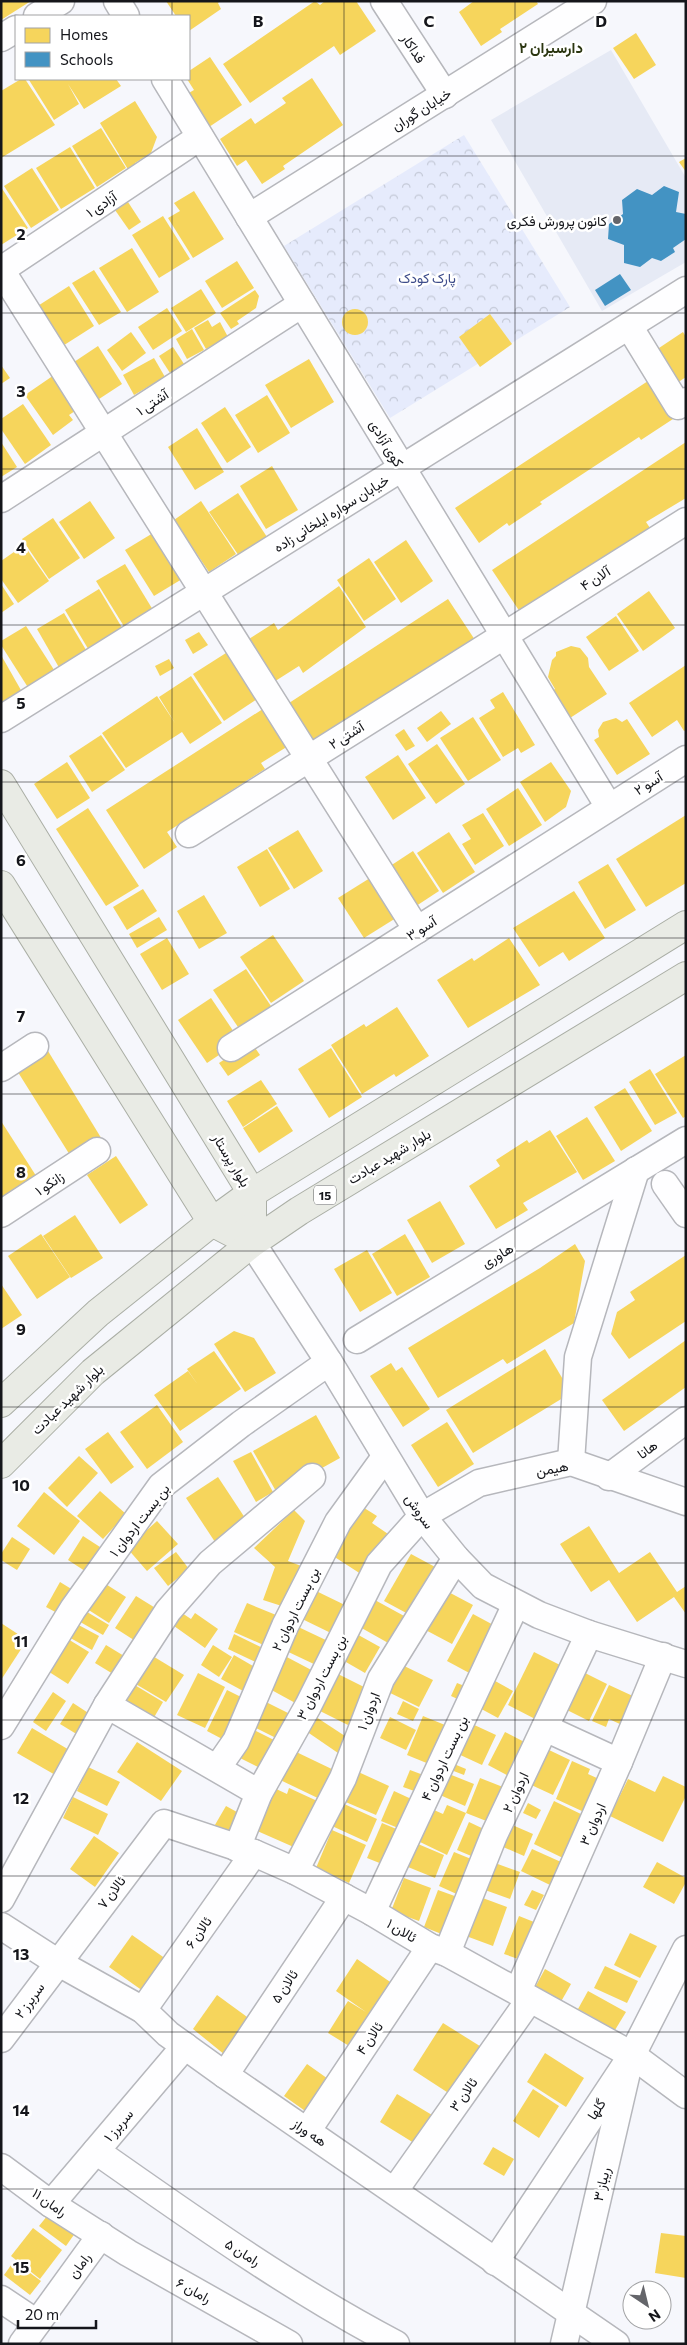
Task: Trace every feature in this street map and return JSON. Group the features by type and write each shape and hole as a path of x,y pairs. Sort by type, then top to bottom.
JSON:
{"main road":[{"name":"بلوار پرستار","path":"1,784 252,1194 252,1243"},
{"path":"1,885 212,1222 252,1243"},
{"path":"1,1403 98,1313 212,1222 252,1194 686,925"},
{"name":"بلوار شهید عبادت","path":"1,1464 93,1372 252,1243 299,1211 686,976"}],"street":[{"path":"38,15 61,1"},
{"path":"117,1 125,15"},
{"name":"فداکار","path":"384,1 444,95"},
{"name":"خیابان گوران","path":"249,217 444,95 576,6"},
{"path":"1,38 15,30"},
{"name":"کوی آزادی","path":"165,80 610,807"},
{"name":"آزادی ۱","path":"1,270 200,137"},
{"path":"1,270 417,930"},
{"name":"خیابان سواره ایلخانی زاده","path":"1,719 686,290"},
{"name":"آشتی ۱","path":"1,499 302,304"},
{"path":"629,326 678,406 686,401"},
{"name":"آلان ۴","path":"504,635 686,521"},
{"name":"آشتی ۲","path":"189,834 504,635"},
{"name":"آسو ۲","path":"610,807 686,759"},
{"name":"آسو ۳","path":"231,1048 610,807"},
{"path":"1,1068 35,1046"},
{"name":"هاوری","path":"357,1340 686,1140"},
{"name":"زانکو ۱","path":"1,1214 97,1151"},
{"path":"571,1462 578,1357 636,1170"},
{"path":"665,1184 686,1214"},
{"name":"سروش","path":"252,1243 329,1362 422,1516 456,1558 483,1586 516,1604 589,1634 674,1660"},
{"name":"بن بست اردوان ۱","path":"1,1726 73,1609 161,1486 241,1424 329,1362"},
{"name":"هانا","path":"609,1477 686,1420"},
{"name":"بن بست اردوان ۲","path":"218,1767 236,1741 285,1626 338,1522 385,1457"},
{"name":"هیمن","path":"422,1516 479,1483 571,1462 609,1477 686,1502"},
{"path":"1,1899 107,1705 168,1611 210,1563 312,1477"},
{"name":"بن بست اردوان ۳","path":"246,1850 259,1793 308,1706 379,1564 422,1516"},
{"name":"اردوان ۱","path":"296,1871 343,1778 380,1679 456,1558"},
{"name":"بن بست اردوان ۴","path":"372,1912 516,1604"},
{"name":"اردوان ۲","path":"439,1950 589,1634"},
{"name":"اردوان ۳","path":"524,1995 619,1762 674,1660"},
{"path":"107,1705 218,1767 259,1793"},
{"path":"545,1728 619,1762"},
{"name":"ئالان ۱","path":"164,1823 246,1850 296,1871 632,2055 686,2095"},
{"name":"ئالان ۷","path":"57,1962 164,1823"},
{"name":"ئالان ۶","path":"143,2010 246,1850"},
{"name":"ئالان ۵","path":"225,2075 344,1897"},
{"name":"هه وراز","path":"1,1926 57,1962 143,2010 185,2046 225,2075 308,2130 495,2262 616,2344"},
{"name":"گلها","path":"495,2262 632,2055 686,1949"},
{"name":"ئالان ۴","path":"308,2130 439,1950"},
{"name":"سربرز ۲","path":"1,2039 57,1962"},
{"name":"ئالان ۳","path":"395,2190 524,1995"},
{"name":"سربرز ۱","path":"51,2204 185,2046"},
{"name":"ریباز ۳","path":"564,2344 632,2055"},
{"name":"رامان ۵","path":"96,2151 208,2230 360,2325 396,2344"},
{"name":"رامان ۱۱","path":"1,2166 51,2204 101,2235"},
{"name":"رامان","path":"22,2344 101,2235"},
{"name":"رامان ۶","path":"101,2235 128,2253 288,2344"},
{"path":"1,2299 38,2323"}],"shaded area":[{"name":"کانون پرورش فکری","path":"611,50 686,178 686,262 602,311 491,120"}],"green space":[{"name":"پارک کودک","path":"464,135 570,307 390,418 284,246"}],"building: Homes":[{"path":"1,1 31,1 1,20"},
{"path":"166,1 220,1 218,3 221,9 190,30 190,15 175,15"},
{"path":"315,1 320,5 325,1 356,1 376,31 340,55 334,46 250,103 223,64"},
{"path":"474,1 536,1 538,4 500,29 502,32 481,46 459,12"},
{"path":"636,33 656,65 634,79 613,48"},
{"path":"210,57 242,105 209,127 187,94 194,90 188,80 190,80 190,70"},
{"path":"312,78 343,125 283,166 285,169 262,184 246,160 237,166 220,139 251,118 255,124 286,103 282,98"},
{"path":"19,80 26,80 55,125 1,158 1,91"},
{"path":"29,80 117,80 121,86 84,109 68,84 79,104 54,120"},
{"path":"135,101 157,137 151,153 135,163 137,166 129,171 100,123"},
{"path":"101,128 126,168 97,187 72,146"},
{"path":"70,147 95,188 61,209 36,168"},
{"path":"686,158 686,172 679,162"},
{"path":"32,168 59,210 31,228 4,186"},
{"path":"1,187 28,228 1,245"},
{"path":"194,191 224,239 193,258 168,218 180,211 174,203"},
{"path":"128,202 141,222 129,230 115,210"},
{"path":"163,216 190,259 159,278 132,235"},
{"path":"132,248 159,292 127,312 99,268"},
{"path":"237,261 254,288 222,308 205,281"},
{"path":"94,270 121,312 99,325 72,283"},
{"path":"69,286 94,326 58,349 33,309"},
{"path":"201,289 216,313 186,332 171,308"},
{"path":"255,290 259,296 256,308 237,321 239,324 231,329 220,313"},
{"path":"167,308 182,331 153,350 138,327"},
{"path":"355,309 364,313 368,322 364,331 355,335 346,331 342,322 346,313"},
{"path":"490,314 512,344 480,367 459,337"},
{"path":"208,320 212,327 220,322 228,337 206,349 194,328"},
{"path":"192,329 204,350 187,359 176,339"},
{"path":"131,332 146,353 122,371 107,350"},
{"path":"683,332 686,337 686,377 677,383 656,350"},
{"path":"98,346 122,384 99,399 74,362"},
{"path":"173,347 184,364 170,373 159,356"},
{"path":"154,358 165,377 134,395 123,375"},
{"path":"309,359 334,402 291,428 265,385"},
{"path":"1,365 10,378 1,384"},
{"path":"57,373 81,407 69,415 73,420 53,435 25,395"},
{"path":"648,381 673,419 641,440 639,437 540,502 542,504 509,526 507,523 479,543 455,508"},
{"path":"267,395 290,433 258,453 235,415"},
{"path":"23,404 51,445 25,464 1,429 1,419"},
{"path":"225,407 251,447 227,463 201,423"},
{"path":"197,428 224,472 195,490 168,447"},
{"path":"1,442 17,467 1,477"},
{"path":"686,442 686,498 646,522 650,528 520,612 492,570"},
{"path":"272,466 298,510 266,529 240,486"},
{"path":"238,493 267,537 239,556 209,512"},
{"path":"90,501 115,538 84,559 59,522"},
{"path":"201,501 236,554 209,572 174,520"},
{"path":"53,518 80,558 49,579 22,539"},
{"path":"158,530 187,576 154,596 125,550"},
{"path":"406,540 433,581 401,603 374,562"},
{"path":"24,545 49,581 18,603 1,579 1,561"},
{"path":"369,558 396,599 364,621 337,580"},
{"path":"125,564 153,610 125,628 96,581"},
{"path":"1,584 14,604 1,613"},
{"path":"339,586 366,627 303,673 299,666 269,685 241,644 274,623 278,630"},
{"path":"99,589 124,631 90,652 65,610"},
{"path":"649,591 675,628 643,651 617,614"},
{"path":"448,599 475,640 313,746 286,705"},
{"path":"64,613 89,655 61,671 37,629"},
{"path":"616,616 639,651 609,671 586,637"},
{"path":"26,626 56,673 29,689 1,645 1,641"},
{"path":"199,632 208,645 193,654 185,640"},
{"path":"571,646 580,648 588,658 589,667 607,694 570,718 552,691 555,689 548,677 556,652"},
{"path":"226,653 257,699 224,721 193,674"},
{"path":"1,655 26,699 1,713"},
{"path":"169,659 174,668 160,676 155,666"},
{"path":"686,665 686,730 684,731 677,720 652,737 629,703"},
{"path":"191,676 222,723 190,744 182,732 126,768 102,733 157,696 175,723 159,697"},
{"path":"503,692 535,745 521,753 518,748 503,757 479,718 495,708 490,700"},
{"path":"269,705 293,743 261,763 265,769 167,832 177,847 144,869 106,810"},
{"path":"441,711 451,724 427,742 417,728"},
{"path":"473,717 501,760 468,781 440,738"},
{"path":"616,718 622,722 627,719 650,754 617,775 594,740 599,737 598,730 603,722"},
{"path":"404,729 415,746 406,751 395,735"},
{"path":"101,735 125,770 92,792 69,756"},
{"path":"437,744 465,784 436,804 408,764"},
{"path":"398,755 426,798 393,820 365,777"},
{"path":"67,762 90,798 57,819 34,784"},
{"path":"551,762 571,791 566,807 545,822 520,782"},
{"path":"518,788 542,825 509,846 486,809"},
{"path":"88,808 139,886 106,906 56,829"},
{"path":"483,813 504,846 475,865 462,844 471,839 462,825"},
{"path":"686,815 686,883 646,907 616,859"},
{"path":"298,830 323,871 294,889 268,848"},
{"path":"449,832 475,872 443,893 417,853"},
{"path":"267,849 290,889 260,907 237,867"},
{"path":"413,851 439,891 407,912 381,872"},
{"path":"608,864 636,910 605,929 578,882"},
{"path":"370,878 396,918 364,938 338,898"},
{"path":"143,889 157,911 127,930 113,907"},
{"path":"574,891 605,938 569,961 563,952 539,967 513,928"},
{"path":"204,895 227,933 199,949 177,911"},
{"path":"159,917 167,930 137,948 129,934"},
{"path":"273,935 304,981 271,1003 240,957"},
{"path":"167,938 189,974 162,990 140,954"},
{"path":"509,938 540,985 468,1028 437,980 472,958 474,961"},
{"path":"246,969 275,1012 242,1033 213,990"},
{"path":"211,998 240,1041 207,1063 178,1020"},
{"path":"397,1007 429,1056 396,1077 394,1074 362,1094 331,1045 364,1024 366,1027"},
{"path":"251,1042 260,1055 228,1076 219,1063"},
{"path":"331,1048 362,1097 329,1118 298,1069"},
{"path":"48,1051 103,1141 73,1160 16,1069"},
{"path":"686,1055 686,1116 683,1118 655,1074"},
{"path":"650,1069 677,1113 655,1125 629,1082"},
{"path":"261,1080 277,1104 243,1127 227,1101"},
{"path":"625,1088 652,1131 621,1151 594,1107"},
{"path":"277,1106 293,1131 259,1153 243,1128"},
{"path":"587,1117 615,1161 583,1180 556,1136"},
{"path":"1,1121 40,1182 1,1206"},
{"path":"550,1130 577,1172 523,1203 528,1210 496,1229 469,1186 500,1166 496,1160 527,1140 529,1143"},
{"path":"116,1156 148,1205 120,1224 87,1175"},
{"path":"440,1201 465,1244 432,1263 407,1220"},
{"path":"75,1215 103,1258 71,1278 43,1236"},
{"path":"41,1234 70,1277 37,1299 8,1256"},
{"path":"405,1234 430,1277 397,1296 372,1254"},
{"path":"575,1244 585,1261 574,1323 507,1364 503,1359 438,1398 408,1348 540,1268"},
{"path":"367,1250 392,1293 360,1312 334,1269"},
{"path":"686,1255 686,1321 629,1359 611,1334 617,1312 635,1300 630,1292"},
{"path":"1,1284 22,1315 1,1329"},
{"path":"234,1331 254,1338 276,1373 245,1392 214,1344"},
{"path":"686,1340 686,1387 624,1431 602,1400"},
{"path":"545,1349 571,1393 473,1453 446,1410"},
{"path":"214,1351 241,1389 180,1431 154,1395 188,1371 198,1385 187,1369"},
{"path":"391,1363 396,1371 402,1367 430,1409 403,1427 370,1376"},
{"path":"157,1405 183,1442 147,1469 120,1432"},
{"path":"316,1415 340,1458 277,1493 253,1451"},
{"path":"447,1422 474,1464 438,1487 411,1445"},
{"path":"108,1432 134,1467 111,1484 85,1449"},
{"path":"251,1452 273,1492 256,1502 233,1461"},
{"path":"79,1456 98,1473 67,1507 48,1488"},
{"path":"218,1477 249,1524 217,1545 186,1498"},
{"path":"100,1491 126,1514 103,1539 77,1516"},
{"path":"44,1492 80,1521 54,1555 17,1526"},
{"path":"361,1506 377,1516 372,1523 391,1536 364,1576 330,1554"},
{"path":"294,1510 305,1521 288,1561 304,1567 288,1608 263,1600 275,1567 254,1548"},
{"path":"157,1521 178,1544 147,1571 127,1548"},
{"path":"589,1526 619,1573 650,1552 677,1592 686,1586 686,1614 674,1597 637,1622 609,1580 591,1592 560,1544"},
{"path":"83,1536 100,1547 85,1571 68,1560"},
{"path":"12,1537 30,1549 17,1570 1,1560 1,1554"},
{"path":"176,1552 189,1569 168,1586 154,1568"},
{"path":"411,1554 437,1568 410,1615 384,1601"},
{"path":"101,1581 126,1597 109,1623 84,1607"},
{"path":"60,1582 73,1590 59,1614 46,1607"},
{"path":"439,1587 473,1605 452,1644 418,1626"},
{"path":"312,1589 349,1607 335,1635 298,1617"},
{"path":"136,1596 157,1609 137,1642 115,1628"},
{"path":"373,1599 406,1617 390,1644 358,1626"},
{"path":"247,1603 281,1617 268,1647 234,1632"},
{"path":"82,1609 109,1625 103,1635 75,1619"},
{"path":"182,1613 191,1619 195,1613 218,1629 205,1648 174,1626"},
{"path":"473,1614 499,1628 473,1675 447,1661"},
{"path":"73,1622 99,1636 92,1650 65,1635"},
{"path":"1,1623 27,1640 1,1680"},
{"path":"292,1624 330,1642 318,1666 280,1648"},
{"path":"353,1632 380,1647 365,1673 339,1658"},
{"path":"234,1634 269,1651 262,1665 228,1649"},
{"path":"63,1636 89,1652 68,1684 43,1668"},
{"path":"106,1645 129,1659 118,1677 95,1663"},
{"path":"213,1645 232,1657 219,1677 201,1665"},
{"path":"534,1652 566,1668 539,1721 508,1705"},
{"path":"151,1655 184,1675 166,1702 134,1683"},
{"path":"234,1655 258,1669 245,1692 221,1679"},
{"path":"283,1655 317,1673 299,1705 266,1687"},
{"path":"396,1662 433,1680 419,1707 382,1689"},
{"path":"332,1671 368,1689 350,1726 314,1708"},
{"path":"581,1671 607,1684 589,1721 563,1708"},
{"path":"198,1673 225,1687 205,1728 177,1715"},
{"path":"488,1677 513,1691 498,1718 474,1705"},
{"path":"457,1683 472,1689 466,1703 451,1696"},
{"path":"133,1684 163,1702 149,1726 119,1707"},
{"path":"609,1685 635,1697 622,1725 609,1719 606,1727 592,1721"},
{"path":"227,1690 247,1700 226,1741 207,1731"},
{"path":"53,1692 66,1701 46,1731 33,1722"},
{"path":"260,1699 296,1717 284,1742 248,1724"},
{"path":"403,1701 419,1709 413,1721 397,1714"},
{"path":"73,1703 96,1718 83,1738 60,1724"},
{"path":"313,1715 348,1738 338,1753 303,1729"},
{"path":"423,1716 445,1725 429,1764 407,1755"},
{"path":"390,1717 416,1730 406,1750 380,1738"},
{"path":"470,1723 496,1735 482,1765 456,1753"},
{"path":"32,1728 71,1751 57,1776 17,1753"},
{"path":"250,1728 282,1744 268,1772 236,1756"},
{"path":"505,1732 532,1746 514,1779 488,1765"},
{"path":"137,1742 182,1771 161,1801 117,1772"},
{"path":"290,1749 338,1772 324,1801 276,1778"},
{"path":"549,1750 570,1760 553,1795 527,1783"},
{"path":"572,1761 590,1769 588,1774 599,1779 584,1812 556,1799"},
{"path":"454,1764 466,1769 464,1775 451,1770"},
{"path":"88,1767 120,1782 107,1806 77,1791"},
{"path":"354,1770 389,1786 376,1815 341,1800"},
{"path":"410,1770 426,1776 420,1793 403,1787"},
{"path":"449,1774 474,1784 465,1806 440,1795"},
{"path":"663,1776 686,1787 686,1796 663,1842 610,1816 628,1779 655,1792"},
{"path":"480,1778 508,1789 494,1824 466,1813"},
{"path":"274,1788 287,1794 289,1788 326,1805 305,1852 255,1830"},
{"path":"394,1791 420,1803 408,1832 381,1821"},
{"path":"73,1797 108,1814 98,1835 63,1818"},
{"path":"554,1801 585,1816 565,1859 534,1844"},
{"path":"342,1803 377,1819 367,1842 332,1826"},
{"path":"528,1803 541,1810 536,1819 523,1813"},
{"path":"447,1805 466,1813 447,1855 420,1842 434,1810 443,1814"},
{"path":"226,1806 246,1817 225,1853 205,1842"},
{"path":"469,1822 488,1831 476,1858 457,1850"},
{"path":"382,1823 406,1833 392,1868 367,1858"},
{"path":"510,1824 533,1834 524,1856 501,1846"},
{"path":"332,1830 366,1845 349,1883 316,1868"},
{"path":"94,1836 119,1853 95,1887 70,1869"},
{"path":"418,1844 444,1855 435,1878 408,1867"},
{"path":"532,1849 561,1862 550,1885 521,1871"},
{"path":"454,1852 476,1861 461,1896 439,1886"},
{"path":"657,1862 686,1878 686,1882 674,1904 643,1887"},
{"path":"495,1863 520,1872 510,1899 485,1890"},
{"path":"404,1878 431,1888 419,1921 391,1911"},
{"path":"438,1890 463,1899 449,1937 424,1927"},
{"path":"532,1890 544,1895 536,1910 524,1905"},
{"path":"480,1897 507,1907 493,1946 466,1936"},
{"path":"519,1916 539,1924 524,1961 504,1954"},
{"path":"630,1933 657,1946 640,1978 614,1965"},
{"path":"132,1935 166,1959 143,1991 109,1967"},
{"path":"357,1959 396,1986 354,2049 328,2033 348,2001 366,2012 336,1991"},
{"path":"605,1966 638,1981 627,2003 594,1988"},
{"path":"545,1969 571,1984 558,2007 532,1993"},
{"path":"588,1991 626,2012 615,2030 578,2009"},
{"path":"217,1995 254,2022 230,2059 193,2029"},
{"path":"443,2023 483,2048 453,2096 413,2070"},
{"path":"545,2053 584,2078 566,2107 527,2082"},
{"path":"307,2064 331,2081 308,2113 284,2096"},
{"path":"533,2089 559,2106 539,2138 513,2121"},
{"path":"397,2094 432,2115 414,2143 380,2122"},
{"path":"493,2147 514,2159 504,2176 483,2164"},
{"path":"52,2210 78,2229 66,2246 39,2226"},
{"path":"33,2228 62,2250 40,2279 11,2256"},
{"path":"661,2233 686,2236 686,2278 655,2273"},
{"path":"14,2261 41,2281 30,2295 4,2275"}],"building: Schools":[{"path":"664,186 679,192 676,212 686,214 686,239 673,248 675,252 661,261 652,258 640,267 624,263 624,245 608,239 609,224 623,214 622,200 637,189 652,195"},
{"path":"620,274 631,290 605,306 595,290"}],"place":[{"name":"کانون پرورش فکری","path":"617,220"}],"district":[{"name":"دارسیران ۲","path":"551,47"}]}
